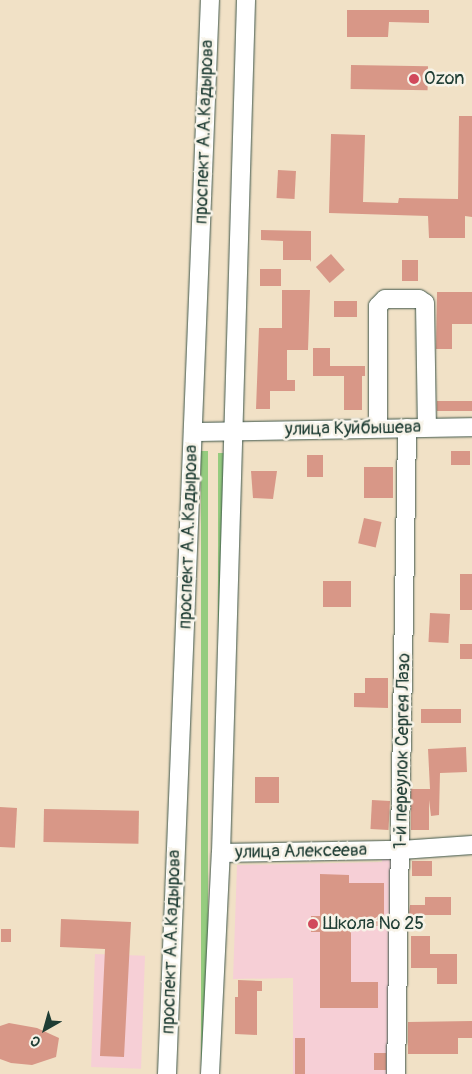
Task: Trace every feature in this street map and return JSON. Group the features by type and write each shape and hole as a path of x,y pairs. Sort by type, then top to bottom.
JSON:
{"street":[{"name":"проспект А.А.Кадырова","path":"167,1074 210,0"},
{"name":"проспект А.А.Кадырова","path":"210,1074 221,853 235,432 246,0"},
{"path":"378,428 378,306 386,299 419,299 425,303 427,427"},
{"name":"улица Куйбышева","path":"194,432 472,427"},
{"name":"1-й переулок Сергея Лазо","path":"396,1074 402,850 407,428"},
{"name":"улица Алексеева","path":"221,853 402,850 472,845"}],"shaded area":[{"name":"Школа № 25","path":"382,858 393,858 388,1074 293,1074 293,978 233,979 237,865 382,862"},
{"path":"95,954 145,956 141,1069 91,1067"}],"green space":[{"path":"201,451 208,451 208,1066 201,1066"},
{"path":"218,453 224,453 224,837 218,837"},
{"path":"201,847 208,847 208,1066 201,1066"}],"building":[{"path":"347,10 429,10 429,23 389,22 388,37 347,37"},
{"path":"351,65 428,66 428,90 351,89"},
{"path":"459,116 472,116 472,217 465,216 465,238 429,238 428,216 329,213 331,134 365,135 363,202 398,203 399,198 458,199"},
{"path":"278,170 296,171 295,199 277,198"},
{"path":"261,230 311,231 311,262 310,260 283,260 283,241 261,240"},
{"path":"331,254 345,270 330,283 316,267"},
{"path":"402,260 418,260 418,281 402,281"},
{"path":"260,269 281,269 281,286 260,286"},
{"path":"282,290 310,290 308,350 287,350 287,380 295,380 295,391 270,391 270,409 256,409 259,328 282,328"},
{"path":"437,292 472,292 472,324 452,324 452,349 436,349"},
{"path":"334,301 357,301 357,317 334,317"},
{"path":"313,348 330,348 330,366 365,366 365,376 362,376 362,410 344,410 344,376 313,376"},
{"path":"437,401 472,401 472,411 437,411"},
{"path":"451,451 470,451 470,465 451,465"},
{"path":"307,455 323,455 323,477 307,477"},
{"path":"364,467 393,467 393,498 364,498"},
{"path":"251,471 277,471 273,499 253,498"},
{"path":"364,518 382,522 376,547 358,543"},
{"path":"460,574 472,574 472,610 460,610"},
{"path":"323,581 351,581 351,607 323,607"},
{"path":"430,613 450,614 448,643 428,642"},
{"path":"460,644 472,644 472,659 460,659"},
{"path":"365,678 388,678 388,708 354,707 354,693 365,693"},
{"path":"421,709 461,709 461,723 421,723"},
{"path":"466,747 467,772 440,773 439,815 431,816 429,800 429,830 411,830 411,789 430,789 428,749"},
{"path":"255,777 279,777 279,803 255,803"},
{"path":"372,800 390,801 388,830 370,829"},
{"path":"0,807 17,808 15,848 0,847"},
{"path":"44,809 139,811 138,844 43,842"},
{"path":"412,861 432,861 432,876 412,876"},
{"path":"320,874 349,875 349,883 384,883 384,926 351,926 351,982 378,982 378,1008 320,1008 320,932 311,932 311,916 320,916"},
{"path":"425,897 451,897 451,915 409,915 410,905 425,905"},
{"path":"61,919 131,922 124,1057 100,1056 105,949 60,947"},
{"path":"1,929 11,929 11,942 1,942"},
{"path":"411,936 430,936 430,954 457,954 457,984 437,984 437,968 411,968"},
{"path":"238,980 262,981 262,991 257,991 257,1035 235,1034 235,997 238,997"},
{"path":"472,1021 472,1038 458,1038 458,1054 408,1054 408,1022"},
{"path":"9,1023 37,1028 59,1038 56,1057 32,1065 11,1063 0,1059 0,1026"},
{"path":"295,1038 305,1038 305,1074 295,1074"},
{"path":"374,1053 386,1053 386,1070 374,1070"}],"place":[{"name":"Ozon","path":"414,79"},
{"name":"Школа № 25","path":"313,924"}]}
